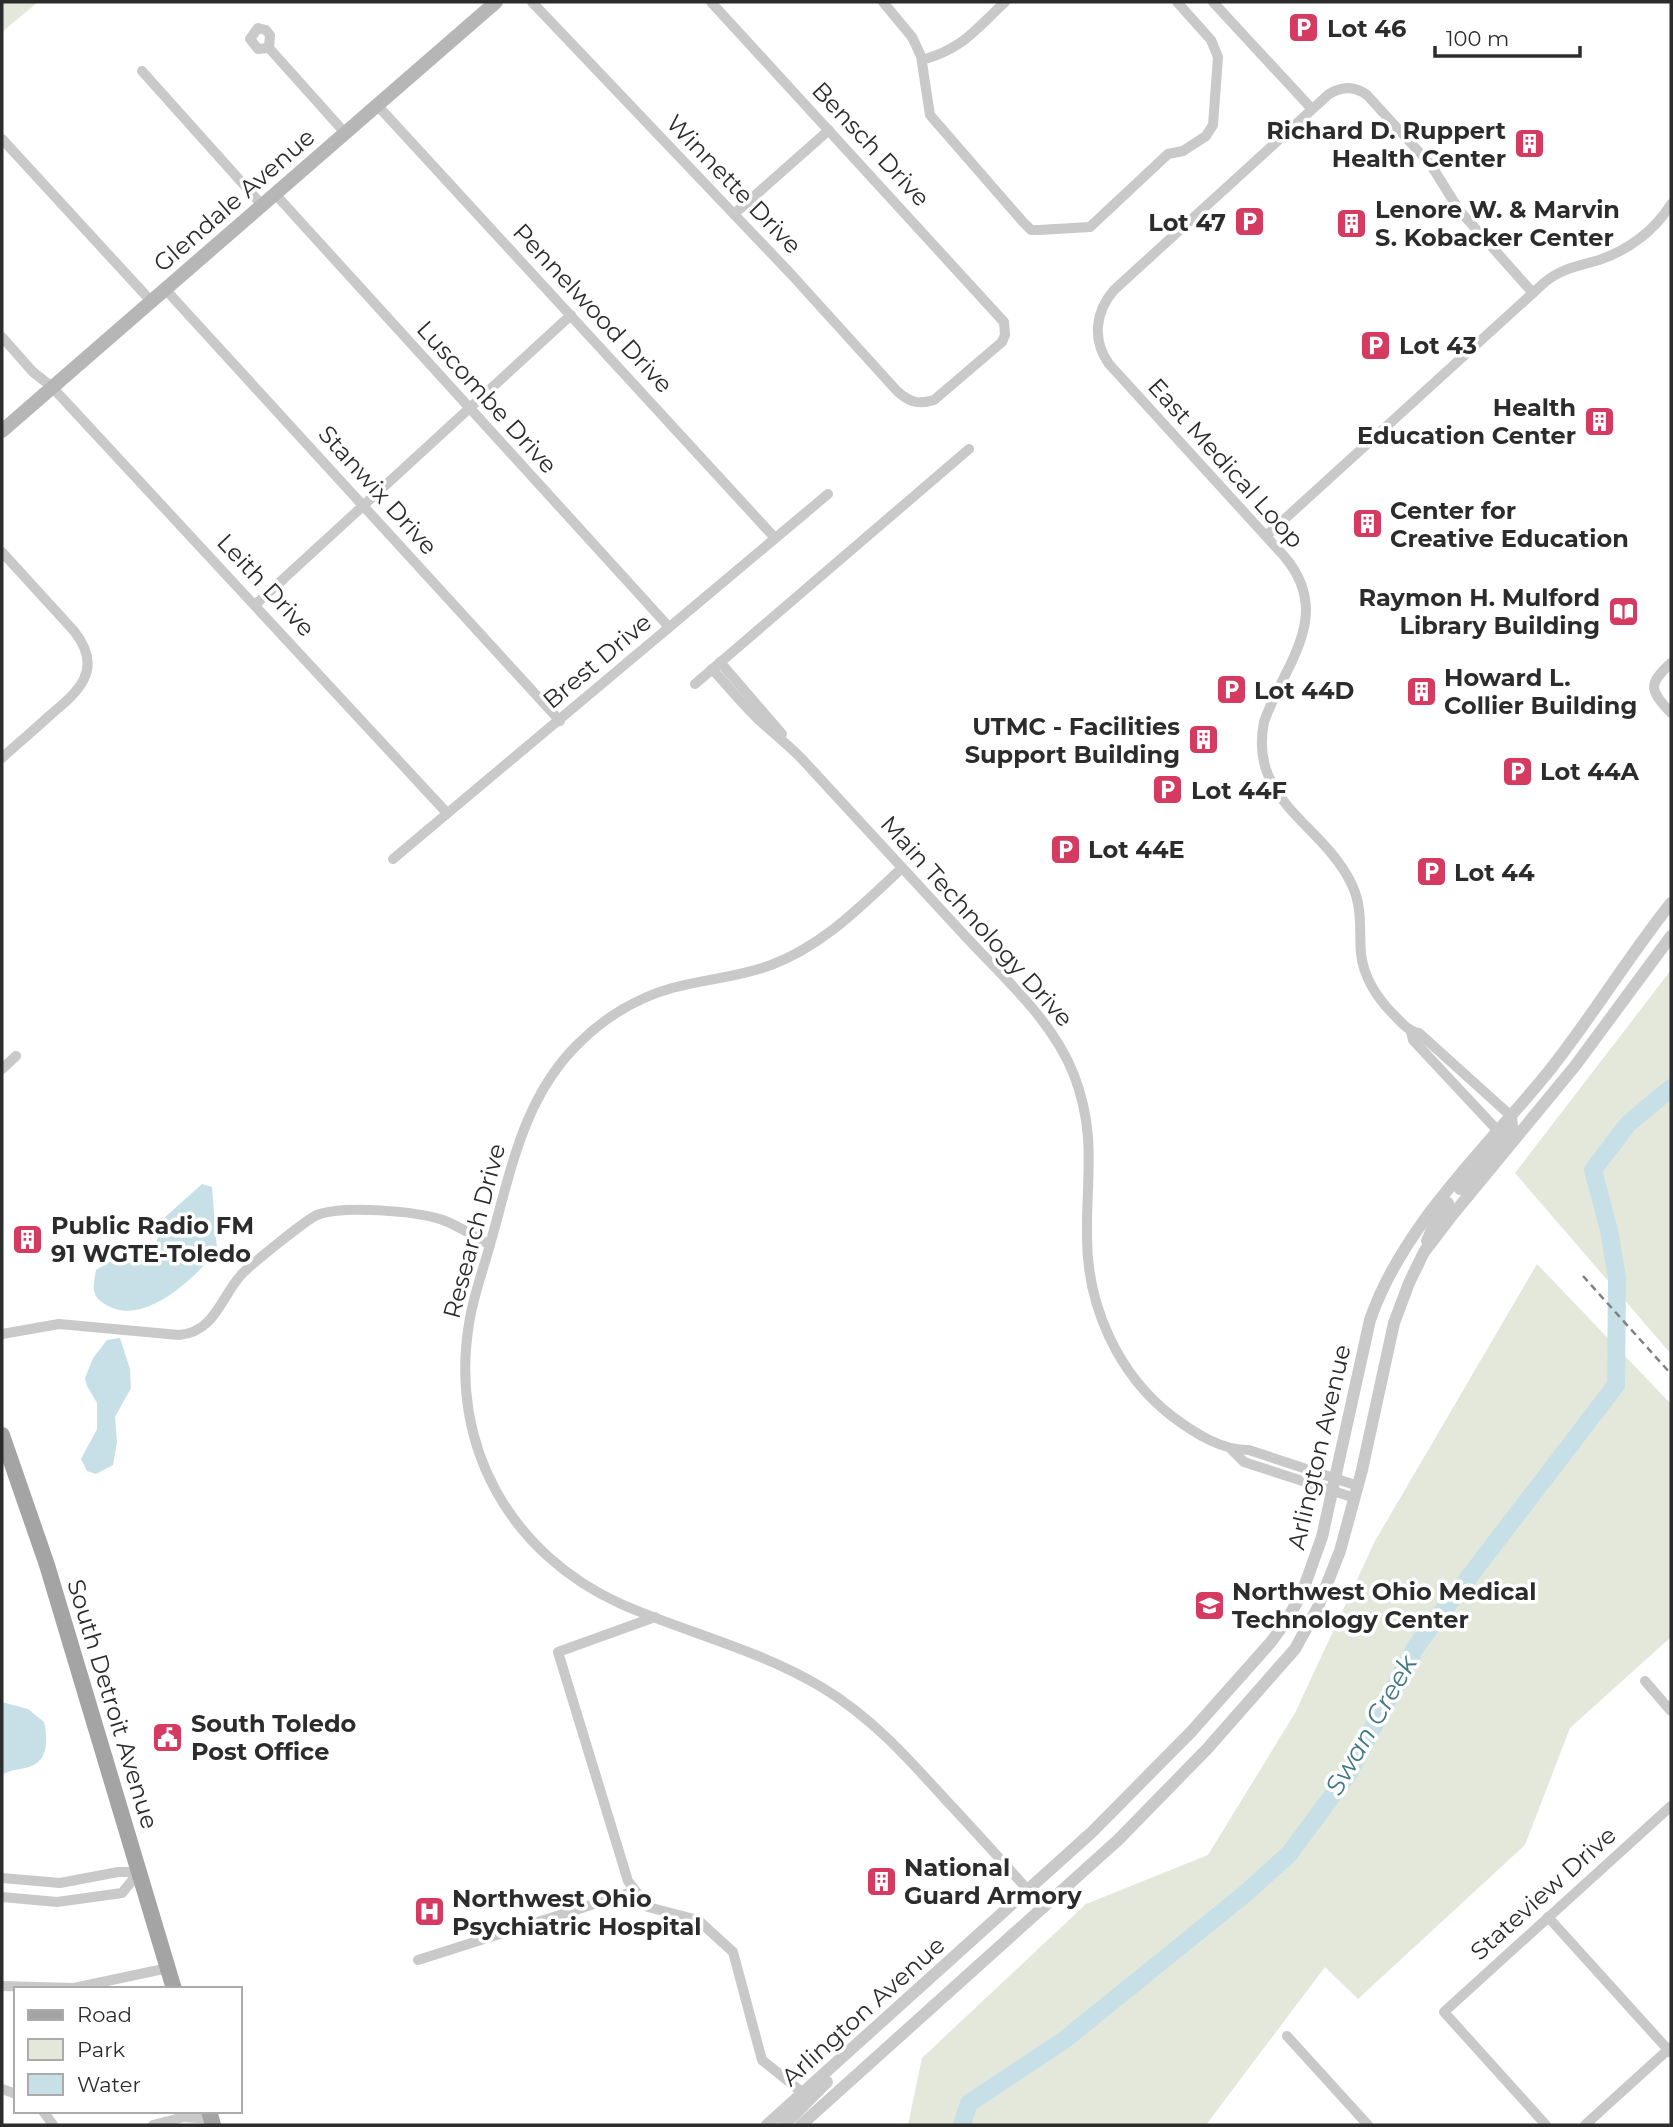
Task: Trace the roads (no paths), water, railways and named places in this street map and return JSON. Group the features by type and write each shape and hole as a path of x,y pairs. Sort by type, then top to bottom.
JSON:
{"main road":[{"name":"Glendale Avenue","path":"2,431 496,2"},
{"name":"South Detroit Avenue","path":"2,1435 47,1565 173,1987"}],"street":[{"name":"Winnette Drive","path":"531,2 904,397"},
{"name":"Bensch Drive","path":"711,2 999,316 1005,326 1002,342 941,394 924,403 910,401 904,397"},
{"path":"883,2 912,37 922,60 930,115 1031,230 1081,229 1090,226 1168,154 1183,151 1206,136 1213,125 1218,57 1211,40 1177,2"},
{"path":"922,60 959,46 1005,2"},
{"path":"1213,2 1312,109"},
{"path":"269,48 346,134"},
{"path":"142,71 263,206"},
{"name":"East Medical Loop","path":"1498,1131 1419,1047 1411,1032 1379,999 1366,975 1359,909 1349,879 1340,865 1282,801 1270,783 1262,746 1264,722 1300,646 1306,613 1302,589 1294,571 1266,536 1109,364 1100,345 1098,324 1104,304 1114,290 1312,109 1337,90 1350,88 1364,93 1432,165 1459,211 1533,293"},
{"name":"Pennelwood Drive","path":"378,106 775,538"},
{"path":"734,214 829,130"},
{"path":"2,139 150,301"},
{"name":"Luscombe Drive","path":"276,195 669,627"},
{"path":"1266,536 1561,270 1607,257 1635,242 1671,204"},
{"name":"Stanwix Drive","path":"165,289 560,720"},
{"path":"256,604 572,315"},
{"name":"Leith Drive","path":"2,337 256,604 447,813"},
{"path":"695,684 969,449"},
{"name":"Brest Drive","path":"393,859 828,494"},
{"path":"2,552 6,565 82,640 88,657 88,669 80,687 2,758"},
{"path":"1671,663 1656,678 1653,686 1656,696 1671,713"},
{"name":"Main Technology Drive","path":"716,665 765,712 799,756 1039,1017 1058,1042 1070,1065 1085,1108 1089,1135 1090,1179 1086,1236 1089,1271 1103,1324 1119,1356 1140,1385 1165,1410 1196,1433 1232,1450 1249,1450 1357,1492"},
{"name":"Research Drive","path":"902,868 844,921 802,950 751,971 652,995 619,1012 584,1038 555,1070 527,1117 469,1323 466,1377 471,1424 484,1468 508,1511 541,1552 590,1589 803,1676 848,1704 892,1740 1044,1908"},
{"name":"Arlington Avenue","path":"767,2125 1139,1787 1271,1642 1287,1620 1309,1575 1322,1537 1370,1320 1381,1287 1424,1220 1562,1055 1671,903"},
{"name":"Arlington Avenue","path":"802,2125 1144,1815 1264,1687 1295,1649 1317,1609 1335,1563 1357,1492 1394,1323 1424,1252 1568,1076 1671,936"},
{"name":"East Medical Loop","path":"1411,1032 1419,1033 1511,1116"},
{"path":"2,1069 16,1056"},
{"path":"1424,1252 1429,1233 1437,1218 1507,1136 1512,1127 1511,1116"},
{"path":"2,1334 59,1324 179,1335 195,1332 213,1317 241,1275 315,1216 333,1212 388,1210 443,1220 490,1245"},
{"path":"655,1617 558,1652 628,1881 648,1907 698,1920 733,1952 762,2060 803,2093"},
{"path":"1645,1681 1671,1711"},
{"name":"Stateview Drive","path":"1546,2125 1444,2012 1671,1806"},
{"path":"2,1878 60,1883 118,1872 139,1872"},
{"path":"2,1897 57,1902 122,1893 139,1872"},
{"path":"418,1960 635,1891"},
{"path":"1548,1917 1670,2050 1585,2125"},
{"path":"79,1987 168,1968"},
{"path":"784,2125 830,2078 881,2034 928,1980"},
{"path":"2,1986 38,1987"},
{"path":"1287,2036 1368,2125"},
{"path":"153,2125 184,2117 208,2120"}],"water":[{"path":"202,1184 212,1187 217,1250 208,1261 183,1285 154,1304 123,1310 108,1306 98,1299 94,1291 96,1270 116,1258 139,1261 154,1251 163,1219"},
{"path":"120,1338 130,1369 131,1388 115,1417 117,1442 113,1465 96,1474 87,1471 81,1459 97,1429 97,1403 85,1378 93,1358 107,1340"},
{"path":"2,1702 28,1709 44,1722 46,1748 36,1764 2,1775"}],"waterway":[{"name":"Swan Creek","path":"962,2125 969,2103 1063,2041 1246,1893 1289,1854 1347,1776 1417,1645 1616,1385 1617,1278 1609,1230 1593,1170 1628,1124 1671,1088"}],"railway":[{"path":"1583,1276 1671,1374"}],"place":[{"name":"Lot 46","path":"1304,28"},
{"name":"Richard D. Ruppert Health Center","path":"1529,144"},
{"name":"Lot 47","path":"1249,222"},
{"name":"Lenore W. & Marvin S. Kobacker Center","path":"1352,223"},
{"name":"Lot 43","path":"1376,345"},
{"name":"Health Education Center","path":"1599,421"},
{"name":"Center for Creative Education","path":"1367,524"},
{"name":"Raymon H. Mulford Library Building","path":"1623,611"},
{"name":"Lot 44D","path":"1231,690"},
{"name":"Howard L. Collier Building","path":"1421,691"},
{"name":"UTMC - Facilities Support Building","path":"1203,740"},
{"name":"Lot 44A","path":"1517,771"},
{"name":"Lot 44F","path":"1168,790"},
{"name":"Lot 44E","path":"1065,849"},
{"name":"Lot 44","path":"1431,872"},
{"name":"Public Radio FM 91 WGTE-Toledo","path":"28,1239"},
{"name":"Northwest Ohio Medical Technology Center","path":"1209,1605"},
{"name":"South Toledo Post Office","path":"168,1737"},
{"name":"National Guard Armory","path":"881,1881"},
{"name":"Northwest Ohio Psychiatric Hospital","path":"429,1912"}]}
